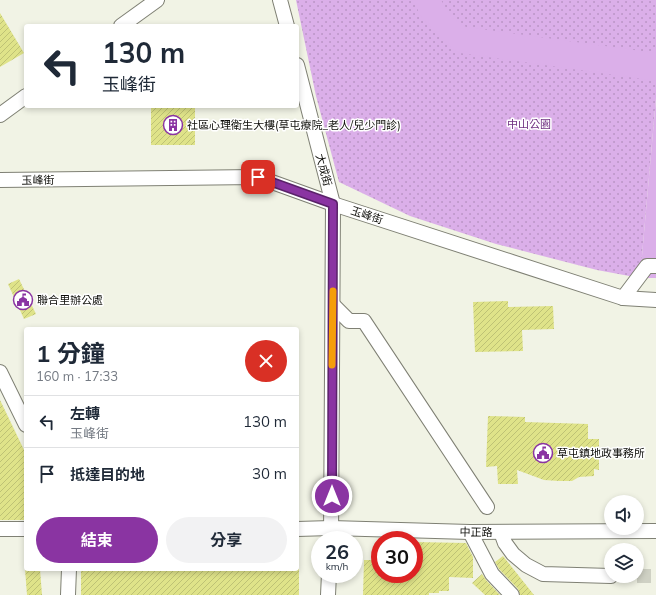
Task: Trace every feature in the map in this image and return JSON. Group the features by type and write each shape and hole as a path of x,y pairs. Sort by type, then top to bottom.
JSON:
{"street":[{"path":"125,24 157,0"},
{"path":"280,0 286,24"},
{"name":"大成街","path":"299,73 333,204 331,531"},
{"path":"0,115 24,97"},
{"name":"玉峰街","path":"0,180 258,177 333,204 623,298 656,300"},
{"path":"623,298 647,266 656,266"},
{"path":"333,305 349,320 364,321 487,507"},
{"path":"0,372 24,421"},
{"path":"0,529 24,529"},
{"name":"中正路","path":"299,529 311,531"},
{"path":"470,532 492,574 512,595"},
{"path":"500,532 505,543 513,554 526,565 543,574 604,576"},
{"name":"中正路","path":"363,534 656,532"},
{"path":"68,595 69,571"},
{"path":"328,595 329,583"}],"green space":[{"name":"中山公園","path":"296,0 656,0 656,98 640,278 597,270 496,244 410,216 339,182 316,96"},
{"path":"415,0 441,0 452,18 466,27 656,53 656,81 460,53 446,44 419,14"},
{"path":"656,98 656,278 640,278"}],"building":[{"path":"0,13 24,53 0,67"},
{"name":"社區心理衛生大樓(草屯療院_老人/兒少門診)","path":"151,108 195,108 195,145 151,145"},
{"name":"聯合里辦公處","path":"19,279 36,314 24,319 8,284"},
{"path":"508,301 508,307 553,306 554,329 522,330 523,351 475,352 473,302"},
{"path":"0,400 24,450 24,520 0,520"},
{"name":"草屯鎮地政事務所","path":"488,416 525,417 525,422 588,424 588,439 599,439 599,470 594,469 594,476 579,477 572,481 559,481 544,480 517,470 518,484 498,484 497,466 486,467"},
{"path":"423,542 466,543 473,557 473,578 449,577 449,591 429,593 429,595 363,595 364,560 371,560 371,583 423,583"},
{"path":"503,556 534,595 520,595 518,589 499,569 495,562"},
{"path":"25,571 40,571 42,595 27,595"},
{"path":"81,571 299,571 299,595 81,595"},
{"path":"482,574 500,595 485,595 472,583"}],"tunnel":[{"path":"644,576 656,576"}],"slow traffic":[{"path":"332,365 333,291"}],"place":[{"name":"社區心理衛生大樓(草屯療院_老人/兒少門診)","path":"173,125"},
{"name":"聯合里辦公處","path":"23,300"},
{"name":"草屯鎮地政事務所","path":"543,453"}],"route":[{"path":"258,177 333,204 332,496"}]}
